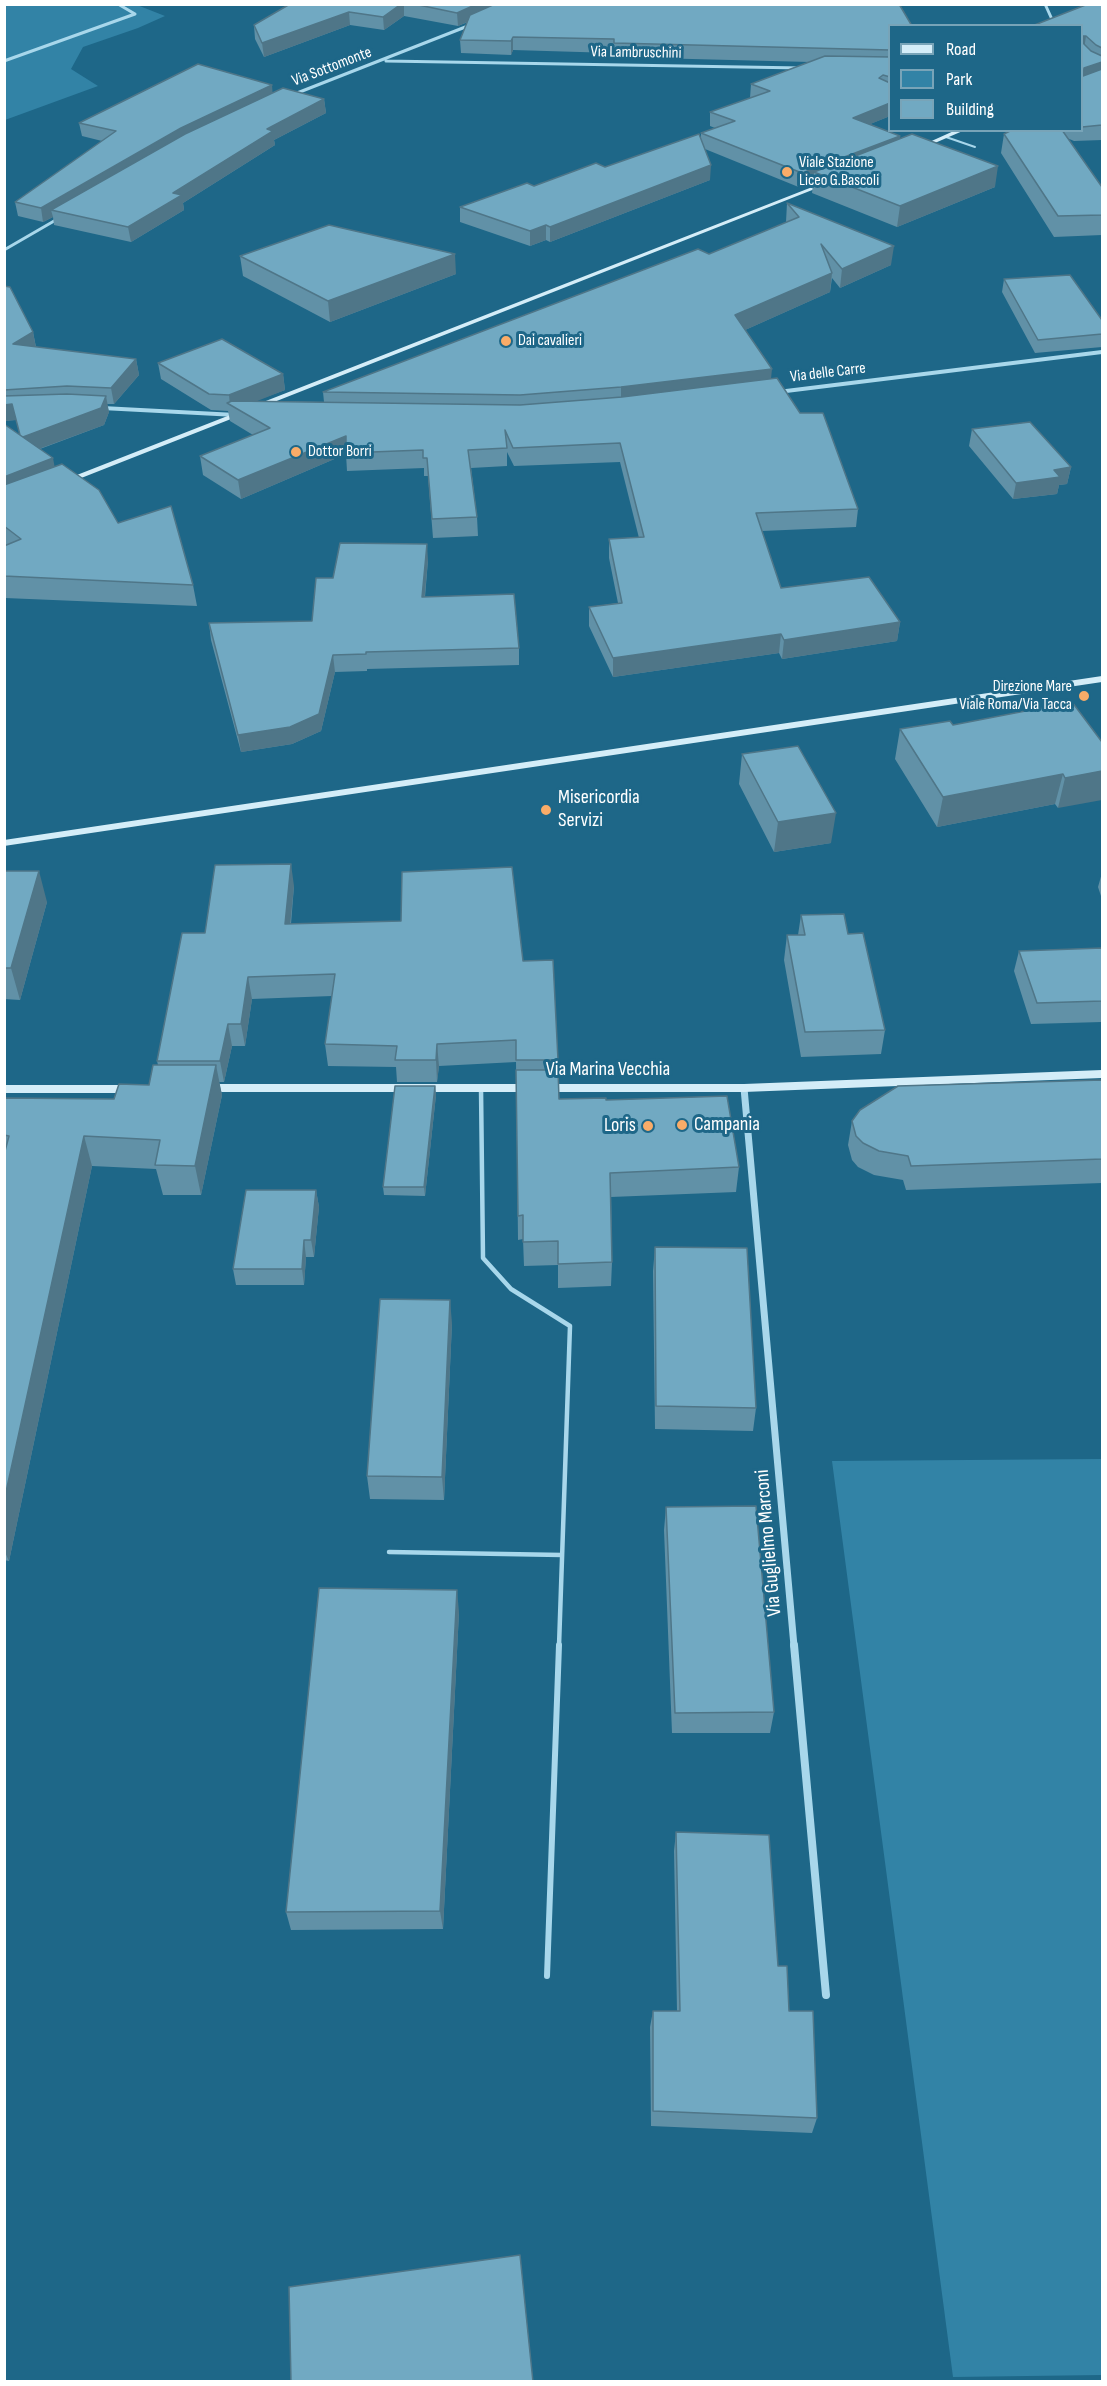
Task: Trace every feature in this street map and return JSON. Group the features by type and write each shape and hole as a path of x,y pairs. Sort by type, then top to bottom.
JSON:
{"main road":[{"path":"914,149 957,132"},
{"path":"59,484 840,178"},
{"path":"4,843 1102,679"},
{"name":"Via Marina Vecchia","path":"193,1088 744,1088 1102,1074"},
{"path":"4,1089 146,1088"}],"street":[{"path":"4,61 135,14 118,4"},
{"path":"1045,4 1054,24"},
{"name":"Via Sottomonte","path":"284,98 483,20"},
{"name":"Via Lambruschini","path":"381,61 811,68"},
{"path":"4,250 61,216"},
{"name":"Via delle Carre","path":"769,393 1102,352"},
{"path":"92,408 255,415"},
{"name":"Via Guglielmo Marconi","path":"744,1088 826,1995"}],"lane":[{"path":"946,137 975,147"},
{"path":"481,1088 483,1258 511,1288 570,1326 547,1976"},
{"path":"389,1552 562,1555"}],"green space":[{"path":"5,5 137,5 165,16 83,47 71,69 98,86 5,120"},
{"path":"1102,1459 1102,2375 953,2377 832,1461"}],"building":[{"path":"290,4 401,4 383,17 349,12 262,43 254,25"},
{"path":"414,4 477,4 457,13"},
{"path":"495,4 899,4 911,24 888,24 888,50 614,43 614,39 513,37 511,41 460,40 470,15"},
{"path":"1088,4 1102,4 1102,48 1083,36 1083,24 1037,24"},
{"path":"1083,43 1091,51 1102,56 1102,62 1084,68 1083,76"},
{"path":"825,56 888,57 888,76 883,75 879,78 888,82 888,104 853,118 900,136 802,173 701,133 735,121 710,112 770,91 751,84"},
{"path":"198,64 272,85 181,128 41,208 15,202 116,131 79,123"},
{"path":"1102,69 1102,125 1083,127 1083,76"},
{"path":"283,88 324,99 267,129 273,131 173,193 182,195 128,227 51,210 185,134"},
{"path":"1008,132 1063,132 1102,187 1102,215 1058,216 1004,134"},
{"path":"699,134 711,165 550,227 546,225 530,231 460,207 527,183 534,186 596,163 605,167"},
{"path":"912,134 998,166 900,206 814,172"},
{"path":"787,203 894,246 842,269 821,244 832,273 735,315 772,369 621,387 520,395 323,392 698,249 709,254 799,217"},
{"path":"329,225 455,254 328,301 240,256"},
{"path":"1070,275 1102,320 1102,334 1038,340 1004,279"},
{"path":"4,286 10,287 33,332 13,344 136,359 111,388 67,386 4,390"},
{"path":"222,339 283,374 229,395 209,394 158,363"},
{"path":"777,378 800,413 823,413 858,509 756,513 781,588 869,577 900,622 784,640 781,634 613,658 589,607 622,603 609,539 644,537 620,443 513,448 505,430 507,448 468,450 477,517 432,519 427,458 423,458 423,450 346,453 346,436 238,480 200,456 270,428 227,403 232,401 520,405 622,397"},
{"path":"67,394 106,396 101,408 23,437 20,435 12,404 4,405 4,396"},
{"path":"1030,422 1071,467 1054,470 1060,477 1016,483 972,429"},
{"path":"4,424 53,458 4,477"},
{"path":"62,464 99,490 118,523 171,506 193,585 4,576 4,546 21,539 4,526 4,485"},
{"path":"340,543 427,544 422,597 514,594 519,648 333,655 319,714 290,727 238,735 209,623 312,621 316,578 333,578"},
{"path":"1072,702 1102,742 1102,771 1065,778 1063,774 943,797 900,729 950,721 953,725"},
{"path":"798,746 836,813 778,822 742,754"},
{"path":"291,864 285,924 401,921 402,872 512,867 523,961 553,960 558,1060 516,1060 516,1040 437,1044 436,1060 395,1060 397,1046 325,1044 335,974 248,977 241,1024 228,1024 220,1061 157,1061 182,933 205,933 215,865"},
{"path":"4,871 39,871 11,968 4,968"},
{"path":"844,914 848,934 863,933 885,1030 805,1032 787,935 805,935 801,915"},
{"path":"1102,948 1102,1001 1037,1003 1019,951"},
{"path":"153,1065 216,1065 195,1166 155,1165 160,1140 84,1136 4,1501 4,1155 9,1136 4,1135 4,1098 114,1099 119,1084 149,1085"},
{"path":"516,1070 558,1070 559,1099 606,1098 606,1100 727,1096 739,1167 610,1173 612,1262 558,1264 558,1241 523,1242 523,1215 518,1216"},
{"path":"1102,1080 1102,1159 911,1166 908,1156 879,1151 863,1143 856,1136 852,1121 860,1110 898,1086"},
{"path":"395,1086 435,1086 424,1187 383,1187"},
{"path":"246,1190 316,1190 311,1240 304,1240 302,1269 233,1269"},
{"path":"655,1247 747,1248 756,1408 656,1406"},
{"path":"380,1299 450,1300 442,1477 367,1476"},
{"path":"756,1506 774,1712 675,1713 666,1507"},
{"path":"319,1588 457,1590 440,1911 286,1912"},
{"path":"676,1832 769,1835 778,1966 787,1966 789,2011 813,2011 817,2118 653,2111 653,2011 680,2011"},
{"path":"520,2255 533,2382 291,2382 289,2287"}],"place":[{"name":"Viale Stazione Liceo G.Bascoli","path":"787,172"},
{"name":"Dai cavalieri","path":"506,341"},
{"name":"Dottor Borri","path":"296,452"},
{"name":"Direzione Mare Viale Roma/Via Tacca","path":"1084,696"},
{"name":"Misericordia Servizi","path":"546,810"},
{"name":"Campania","path":"682,1125"},
{"name":"Loris","path":"648,1126"}]}
